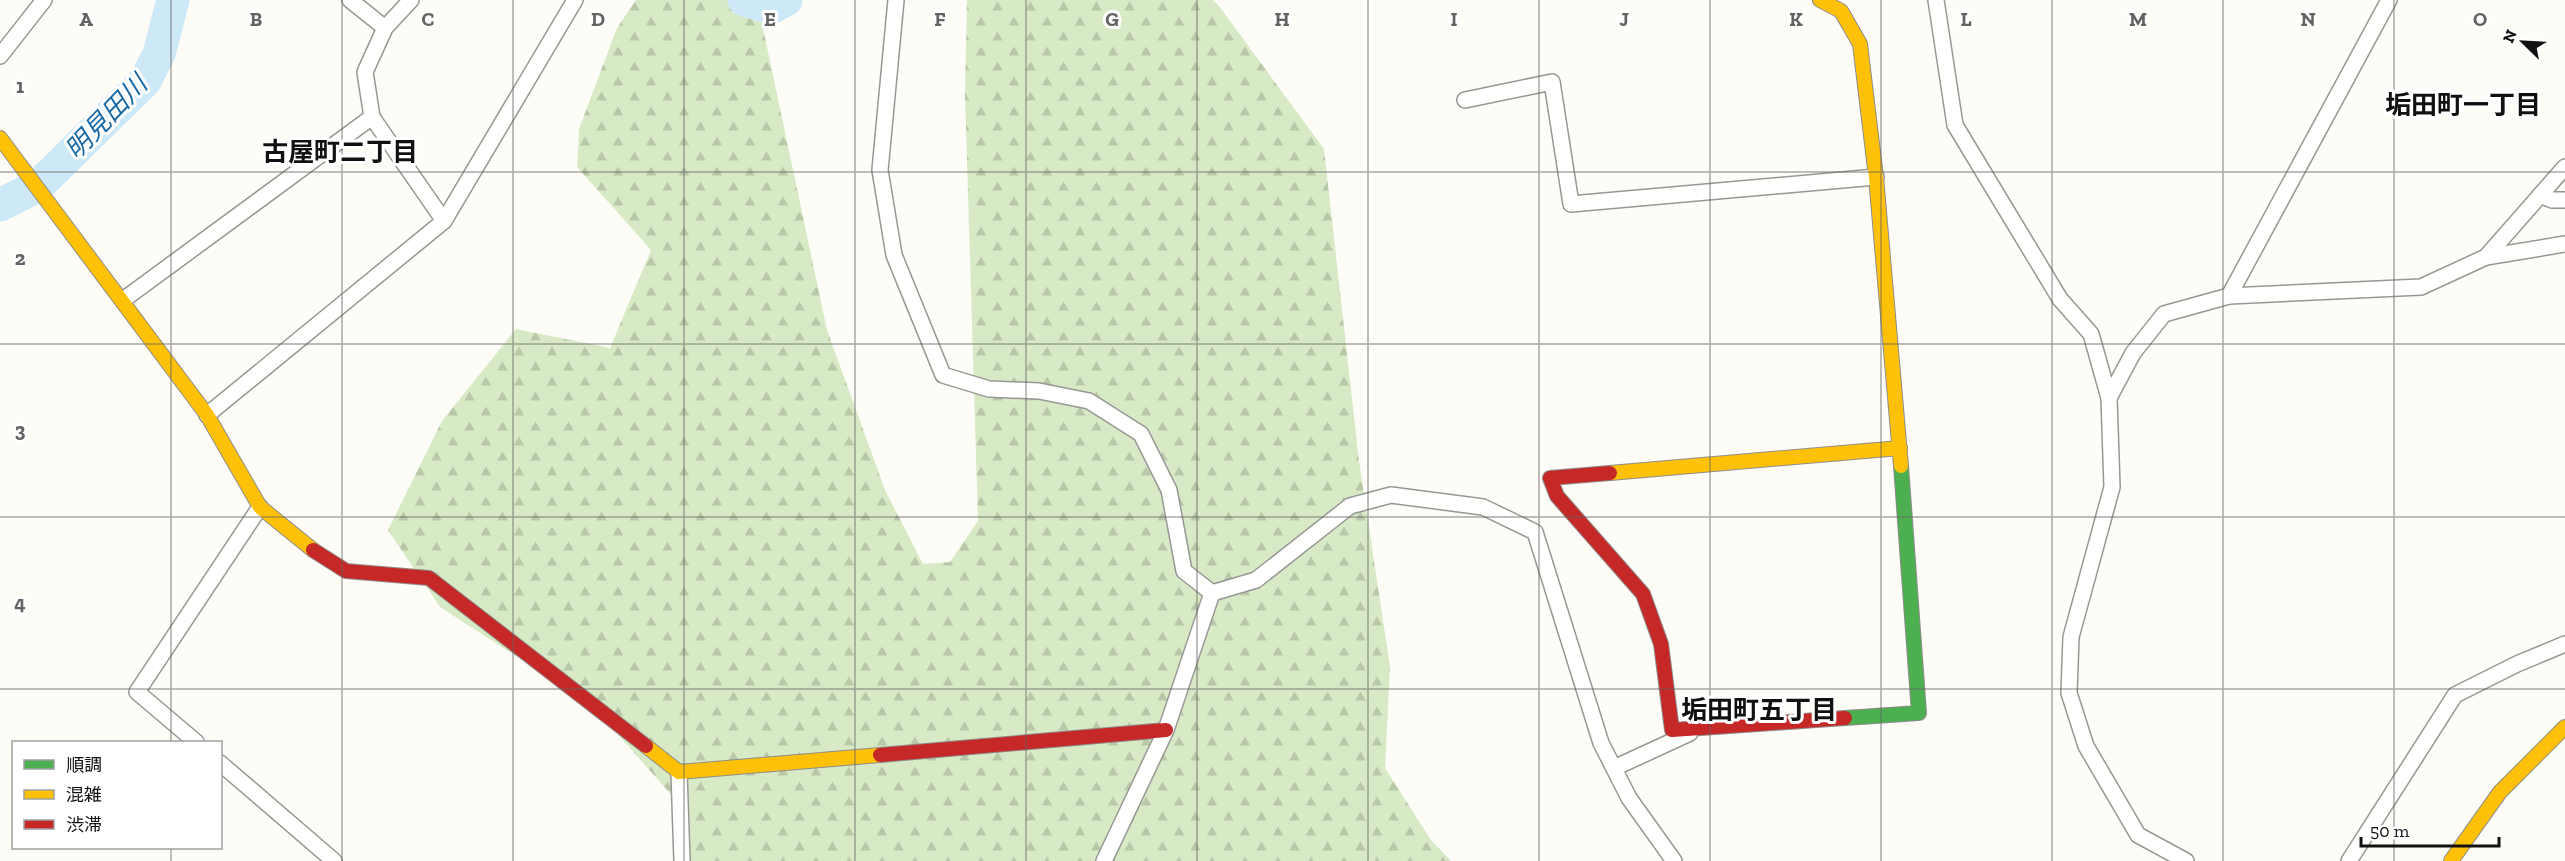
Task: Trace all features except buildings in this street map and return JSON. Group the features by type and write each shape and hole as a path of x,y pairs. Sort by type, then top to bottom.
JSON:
{"street":[{"path":"0,56 44,0"},
{"path":"350,0 385,28"},
{"path":"411,0 385,28 365,72 372,117 444,221"},
{"path":"896,0 880,170 894,255 944,375 989,389 1039,391 1089,401 1141,434 1169,490 1184,571 1212,593"},
{"path":"1820,0 1841,11 1860,44 1876,177 1900,448 1919,713 1672,730 1661,644 1643,594 1557,496 1550,478 1900,448"},
{"path":"1936,0 1955,125 2060,299 2091,334 2109,398 2112,487 2071,637 2069,693 2086,746 2138,835 2186,861"},
{"path":"2229,296 2389,0"},
{"path":"207,415 444,221 571,1"},
{"path":"1465,100 1552,82 1571,204 1876,177"},
{"path":"123,300 372,117"},
{"path":"0,138 207,415 260,507 302,543 346,571 429,578 679,772 1166,730"},
{"path":"2486,257 2565,167"},
{"path":"2541,195 2552,200 2565,200"},
{"path":"2109,398 2133,353 2164,314 2229,296 2421,287 2486,257 2565,244"},
{"path":"1212,593 1256,580 1350,506 1390,495 1483,507 1535,532 1601,743 1629,798 1674,861"},
{"path":"195,741 137,692 260,507"},
{"path":"1104,861 1166,730 1212,593"},
{"path":"2349,861 2456,695 2517,664 2565,644"},
{"path":"2451,861 2500,792 2565,727"},
{"path":"1614,768 1700,728"},
{"path":"222,765 334,861"},
{"path":"679,772 682,861"}],"green space":[{"path":"636,0 757,0 827,330 885,490 923,564 950,562 978,521 965,95 967,0 1213,0 1219,6 1324,149 1359,461 1390,667 1385,768 1431,840 1451,861 686,861 674,798 593,706 440,607 388,530 442,421 516,329 610,348 651,250 577,167 579,129 617,28"}],"waterway":[{"name":"明見田川","path":"0,205 38,186 145,81 159,54 173,0"},
{"name":"明見田川","path":"744,0 771,8 786,0"}],"traffic: fast":[{"path":"1845,718 1919,713 1901,466"}],"traffic: slow":[{"path":"1820,0 1841,11 1860,44 1876,177 1901,466"},
{"path":"0,138 207,415 260,507 313,550"},
{"path":"1610,473 1900,448"},
{"path":"2451,861 2500,792 2565,727"},
{"path":"646,746 679,772 880,755"}],"traffic: jam":[{"path":"1610,473 1550,478 1557,496 1643,594 1661,644 1672,730 1845,718"},
{"path":"313,550 346,571 429,578 646,746"},
{"path":"880,755 1166,730"}],"district":[{"name":"垢田町一丁目","path":"2463,105"},
{"name":"古屋町二丁目","path":"340,152"},
{"name":"垢田町五丁目","path":"1759,710"}]}
